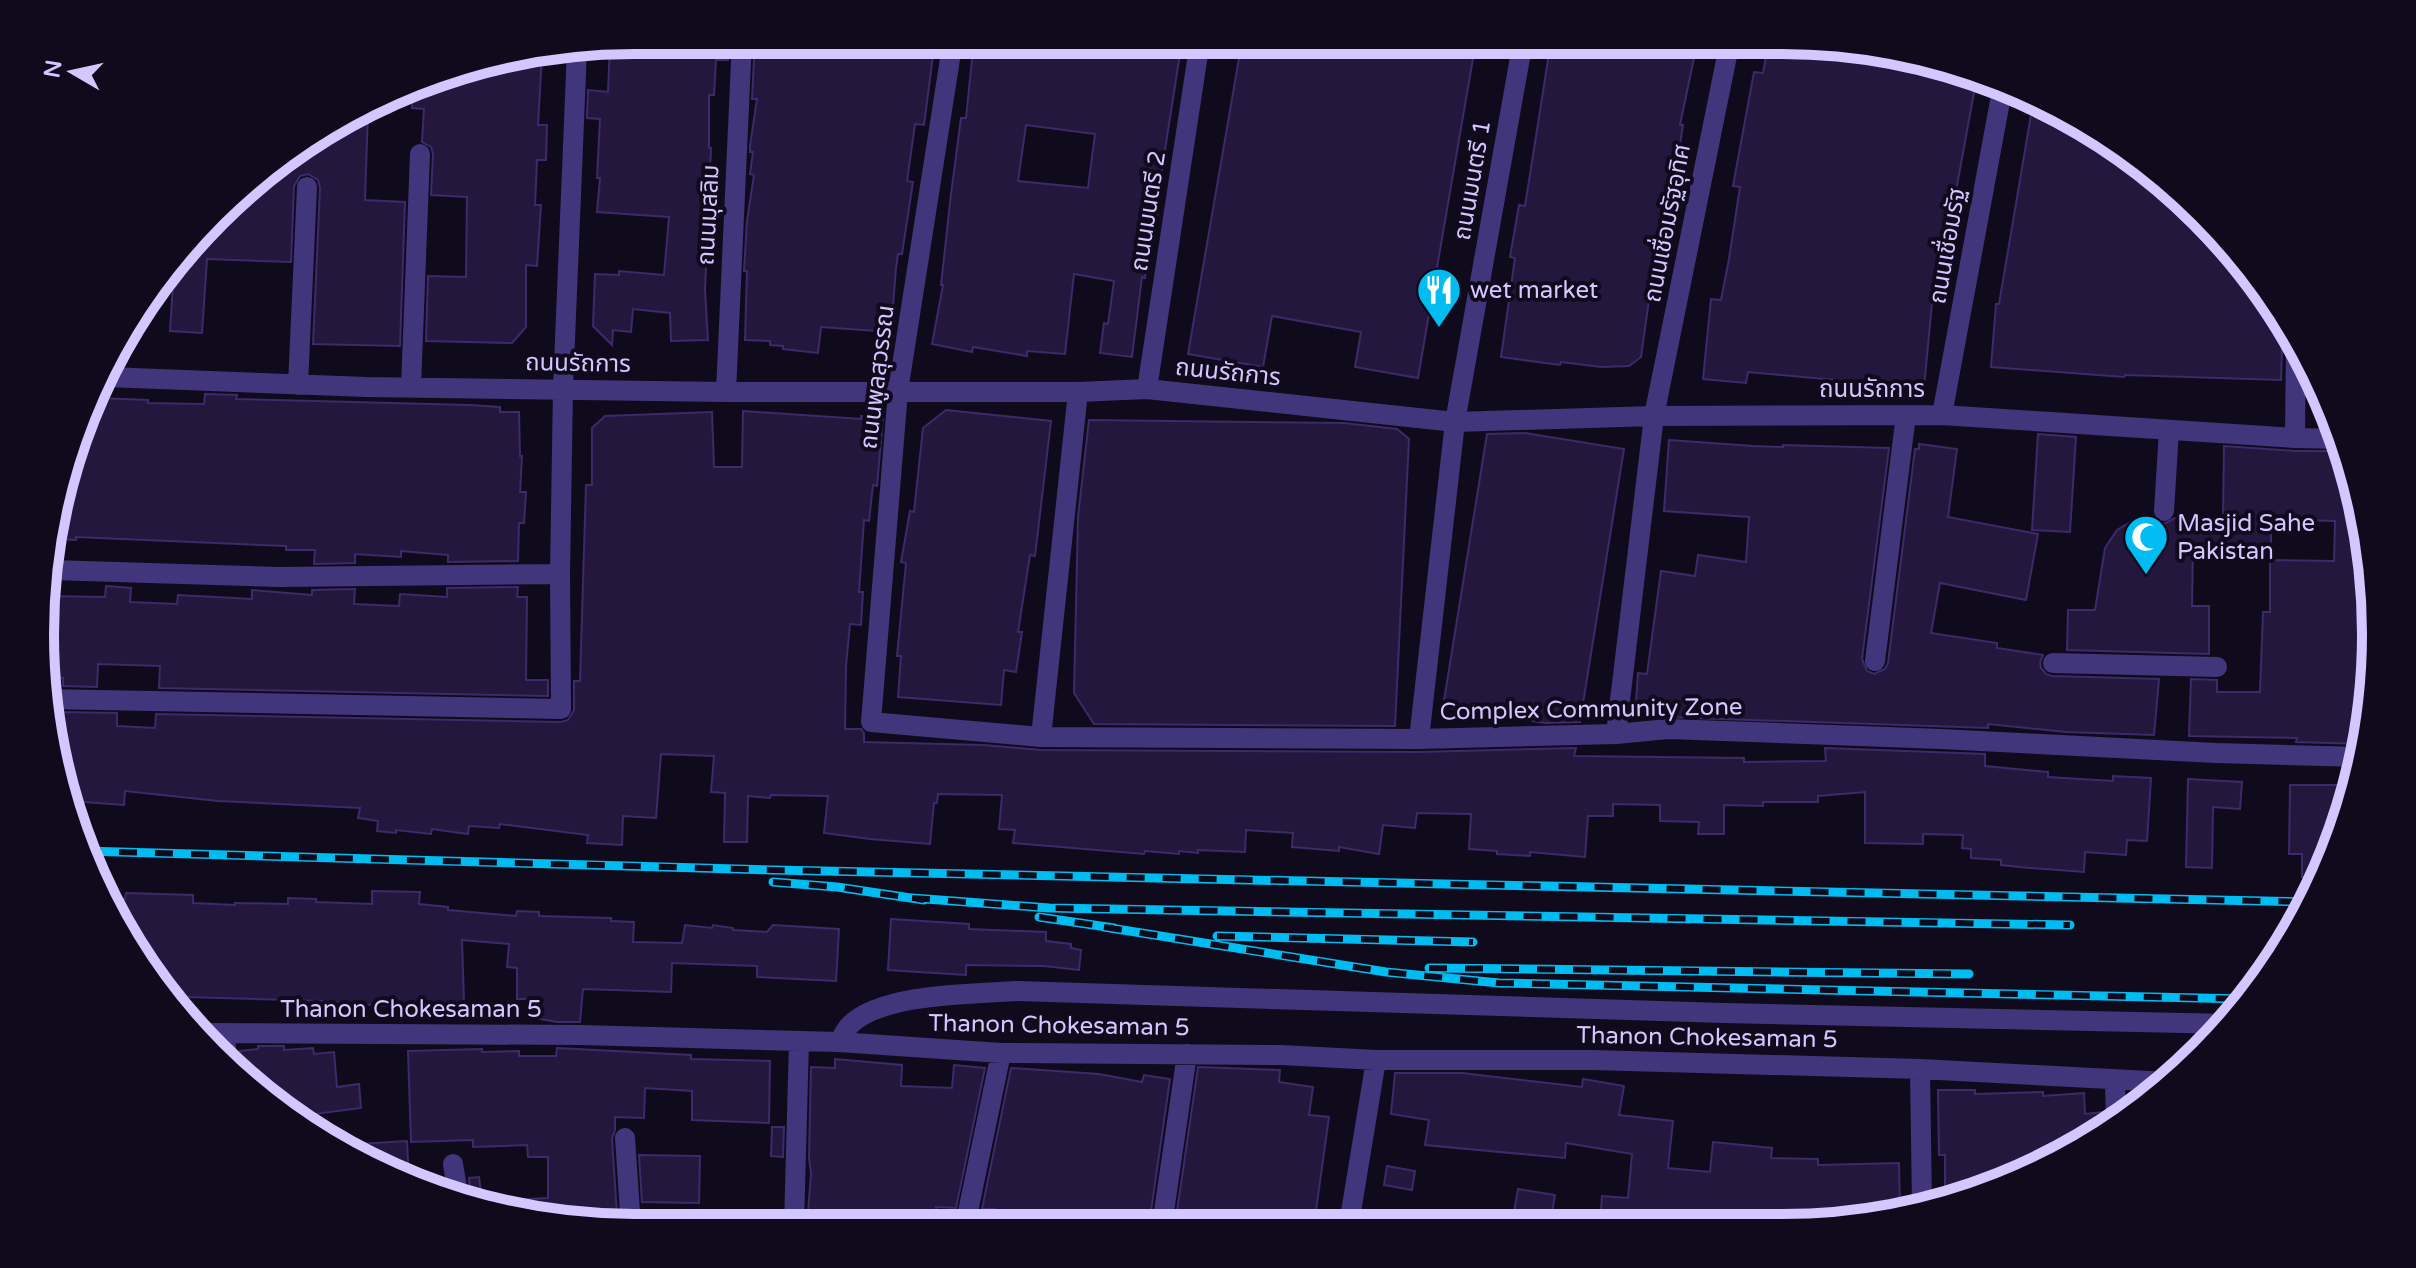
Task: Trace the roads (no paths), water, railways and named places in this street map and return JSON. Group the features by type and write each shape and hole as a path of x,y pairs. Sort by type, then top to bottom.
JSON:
{"street":[{"name":"ถนนมุสลิม","path":"726,392 741,54"},
{"name":"ถนนพูลสุวรรณ","path":"871,722 898,391 951,54"},
{"name":"ถนนมนตรี 2","path":"1147,389 1198,54"},
{"name":"ถนนมนตรี 1","path":"1419,739 1455,422 1521,54"},
{"name":"ถนนเชื่อมรัฐอุทิศ","path":"1616,734 1654,416 1727,54"},
{"path":"58,699 561,709 563,388 577,57"},
{"name":"ถนนเชื่อมรัฐ","path":"1942,415 2001,97"},
{"path":"411,387 420,154"},
{"path":"298,385 307,187"},
{"path":"2295,438 2296,365"},
{"name":"ถนนรัถการ","path":"114,377 298,385 726,392 1078,392 1147,389 1455,422 1654,416 1942,415 2328,439"},
{"path":"1041,737 1078,392"},
{"path":"1875,661 1906,415"},
{"path":"2164,511 2169,430"},
{"path":"58,570 279,577 560,574"},
{"path":"2053,663 2217,667"},
{"name":"Complex Community Zone","path":"871,722 1041,737 1419,739 1683,730 2349,757"},
{"path":"839,1042 849,1026 878,1009 914,999 1017,991 1724,1013 2211,1024"},
{"name":"Thanon Chokesaman 5","path":"214,1034 581,1035 839,1042 1001,1053 1281,1055 1376,1060 1592,1060 1920,1069 2150,1082"},
{"path":"225,1034 226,1046"},
{"path":"794,1214 799,1041"},
{"path":"967,1214 1001,1053"},
{"path":"1164,1214 1187,1054"},
{"path":"1351,1214 1376,1060"},
{"path":"1920,1069 1922,1196"},
{"path":"2115,1081 2116,1108"},
{"path":"625,1138 630,1214"},
{"path":"453,1164 457,1186"}],"railway":[{"path":"96,851 773,870 2296,902"},
{"path":"773,882 837,887 924,900"},
{"path":"912,898 1049,908 2070,925"},
{"path":"1039,917 1114,928"},
{"path":"1104,927 1386,972 1499,983 2232,999"},
{"path":"1217,936 1473,942"},
{"path":"1429,968 1969,974"}],"place":[{"name":"wet market","path":"1439,329"},
{"name":"Masjid Sahe Pakistan","path":"2146,576"}]}
